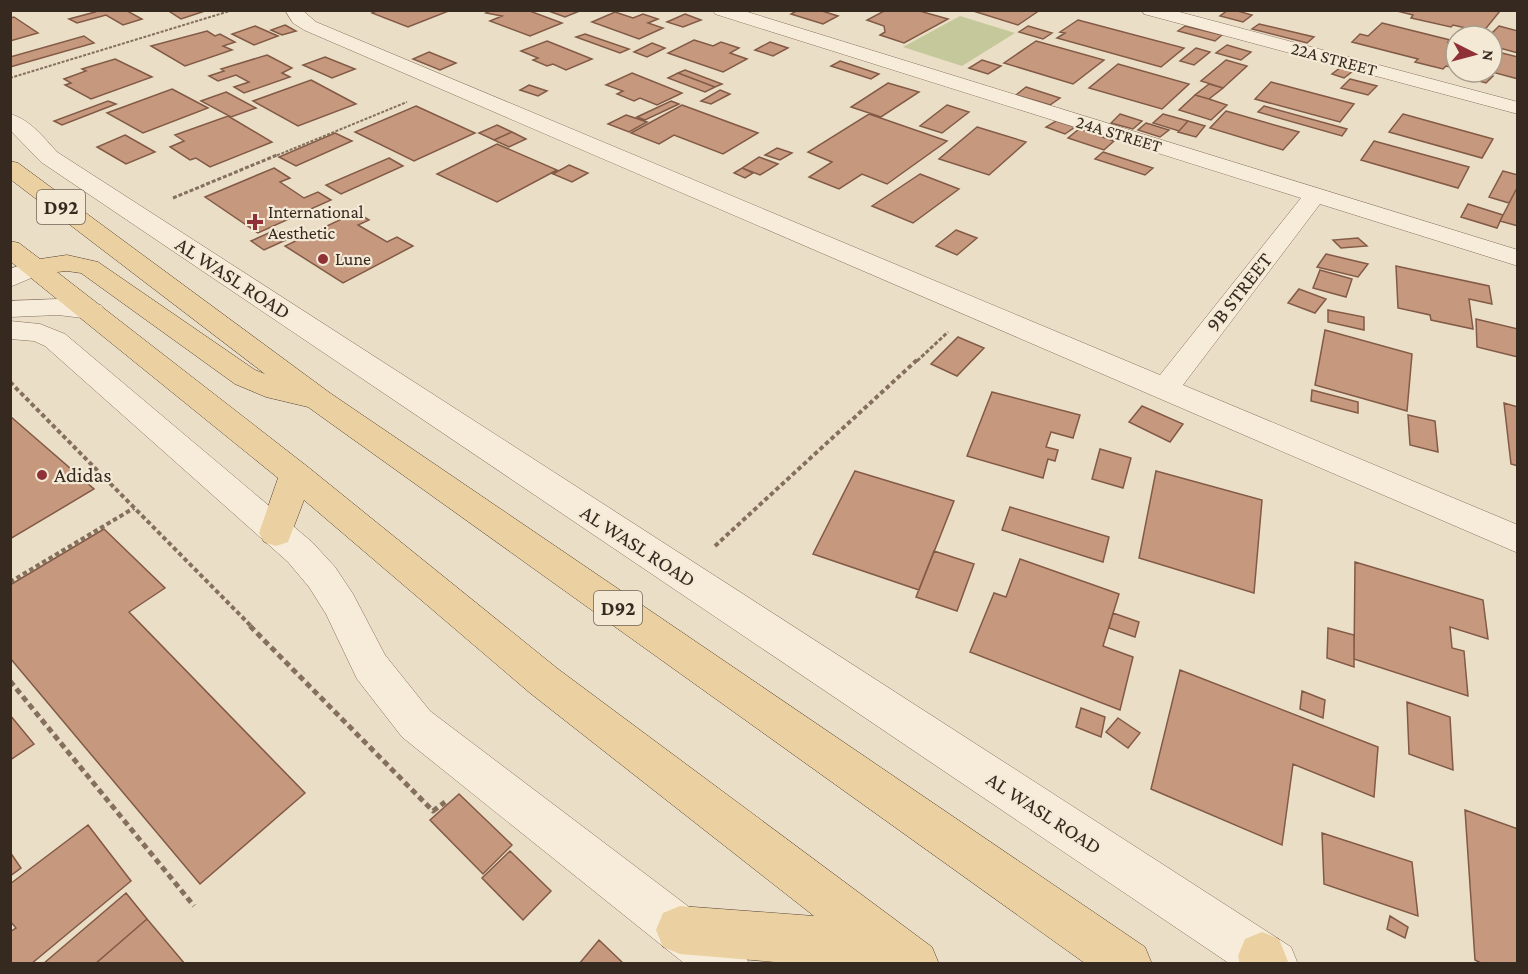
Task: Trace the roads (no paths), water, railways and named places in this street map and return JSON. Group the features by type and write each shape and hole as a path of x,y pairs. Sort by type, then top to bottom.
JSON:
{"main road":[{"name":"AL WASL ROAD","path":"10,168 319,400 1128,963"},
{"path":"10,248 22,273 91,311 296,475 544,681 900,952"},
{"path":"22,273 67,263 89,267 245,377 277,390 319,400"},
{"path":"276,533 296,475"},
{"path":"680,930 900,952"}],"street":[{"name":"24A STREET","path":"722,10 1518,258"},
{"name":"22A STREET","path":"1149,10 1518,108"},
{"path":"293,11 310,26 1518,540"},
{"name":"AL WASL ROAD","path":"10,120 24,130 49,158 1267,961"},
{"name":"9B STREET","path":"1164,390 1315,195"},
{"path":"10,309 58,307 91,311"},
{"path":"10,330 40,333 55,340 300,552 322,577 340,605 371,667 416,724 725,963"}],"place":[{"name":"International Aesthetic","path":"255,222"},
{"name":"Lune","path":"323,259"},
{"name":"Adidas","path":"42,475"}]}
